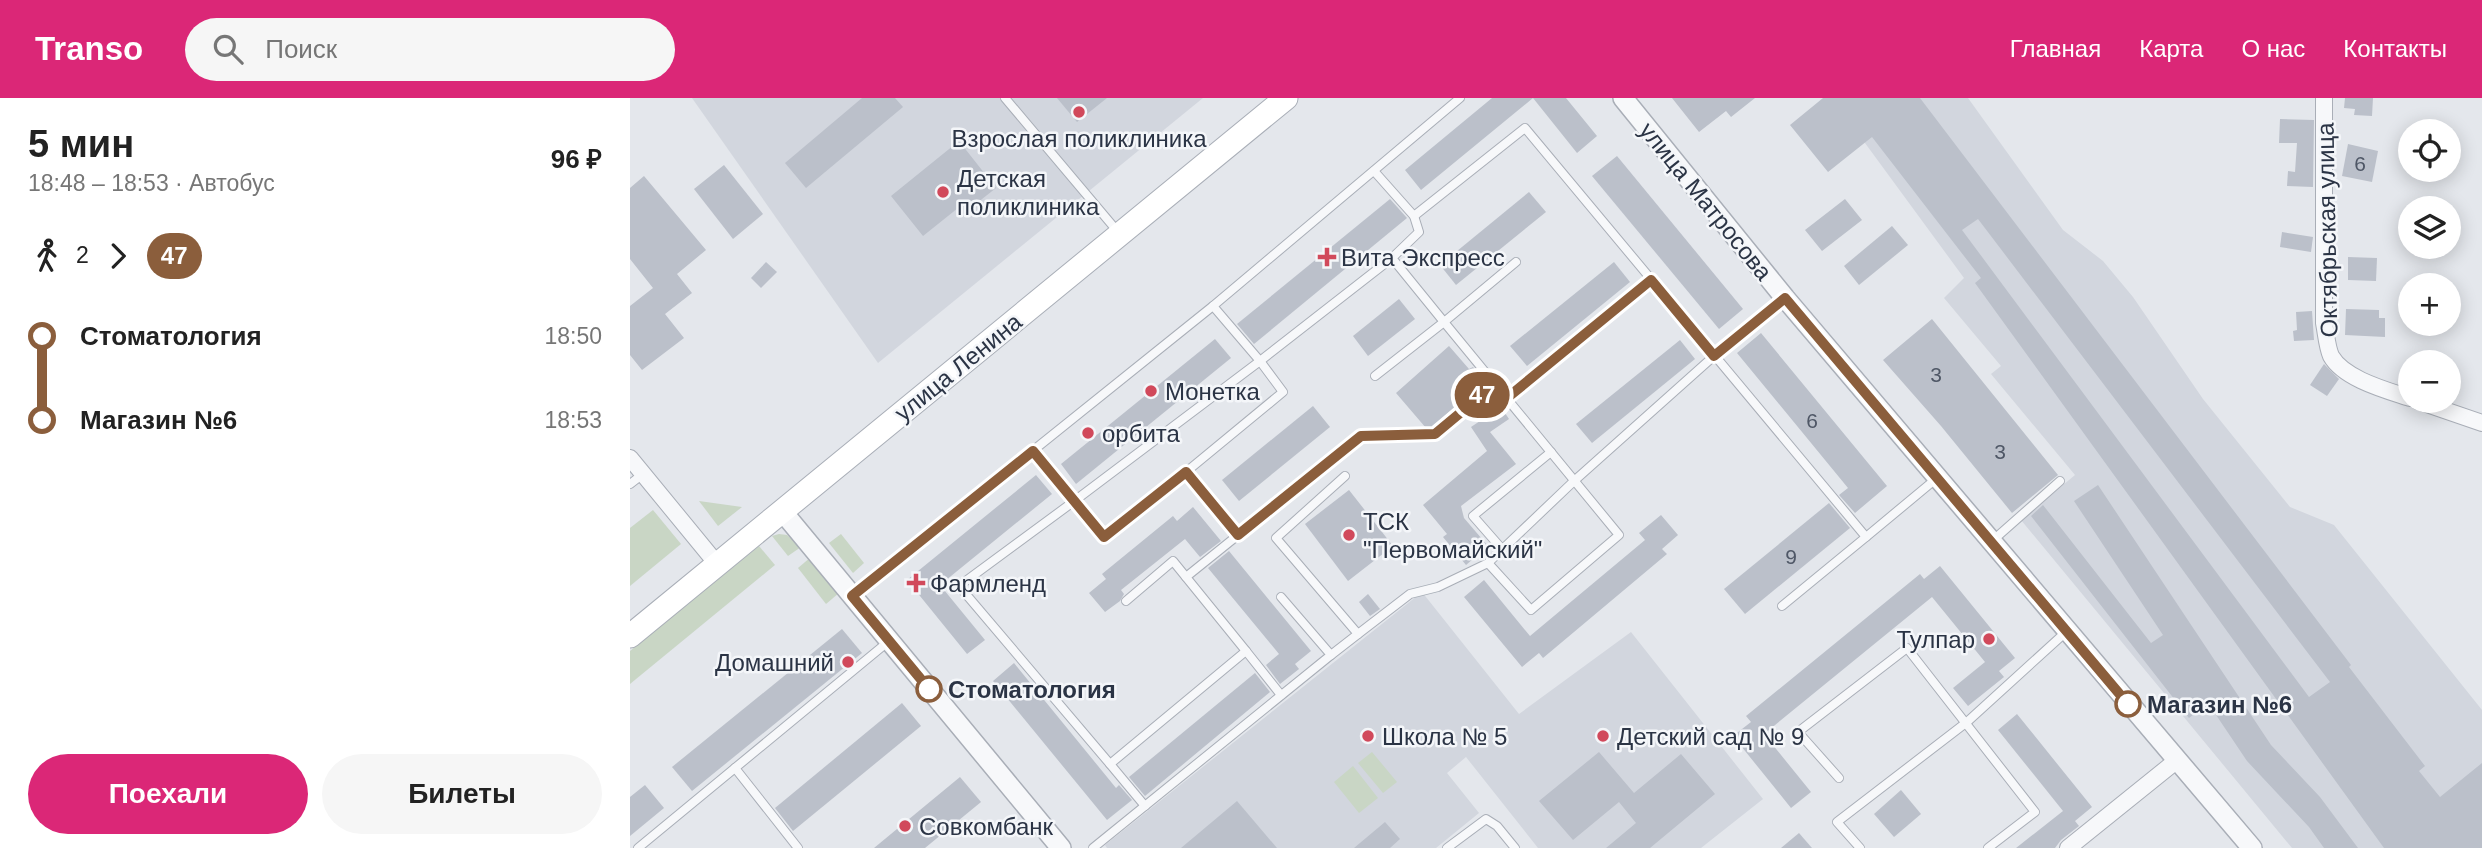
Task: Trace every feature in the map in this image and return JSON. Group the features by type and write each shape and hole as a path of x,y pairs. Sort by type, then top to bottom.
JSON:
{"main road":[{"name":"улица Ленина","path":"630,636 1286,98"}],"street":[{"name":"улица Матросова","path":"1623,98 1785,298 2252,848"},
{"name":"Октябрьская улица","path":"2323,98 2324,323 2331,355 2343,369 2371,384 2398,394"},
{"path":"2453,413 2482,423"},
{"path":"630,458 636,479 717,564"},
{"path":"782,512 1061,848"},
{"path":"2068,848 2176,761"}],"lane":[{"path":"1005,98 1120,234"},
{"path":"852,596 1213,306 1460,98"},
{"path":"1414,216 1525,128 1866,537"},
{"path":"1145,806 959,586 1260,360 1392,258 1419,232 1414,216 1374,171"},
{"path":"1392,258 1619,535 1531,610 1488,563"},
{"path":"1375,376 1516,262"},
{"path":"1507,398 1651,280"},
{"path":"1093,848 1410,594 1437,587 1488,563 1574,481 1714,356 1785,298"},
{"path":"1033,451 1104,537 1186,472 1283,392 1260,360 1213,306"},
{"path":"1186,577 1361,436 1435,434 1495,384"},
{"path":"1502,549 1473,516 1551,452"},
{"path":"1186,472 1238,535"},
{"path":"1345,476 1276,538 1358,634"},
{"path":"1782,606 1937,478"},
{"path":"1991,542 2060,481"},
{"path":"1126,601 1173,561 1282,695"},
{"path":"1281,597 1331,655"},
{"path":"1860,848 1837,822 1966,722 2067,631"},
{"path":"639,848 889,641"},
{"path":"1839,778 1798,732 1907,648 2035,812 1988,848"},
{"path":"1110,764 1246,651"},
{"path":"735,768 798,848"},
{"path":"1447,848 1486,819 1497,826 1515,848"}],"shaded area":[{"path":"692,98 1203,98 878,363"},
{"path":"1832,98 1968,98 2063,230 2103,261 2133,297 2203,399 2290,507 2334,525 2482,710 2482,848 2292,848 2021,520 2075,475 1991,374 2001,366 1944,298 1964,278"},
{"path":"1422,592 1519,714 1631,632 1763,799 1701,848 1538,848 1466,757 1447,773 1479,813 1436,848 1107,848 1105,845"}],"green space":[{"path":"699,501 742,507 718,526"},
{"path":"653,510 681,544 630,586 630,528"},
{"path":"841,534 864,563 853,573 829,543"},
{"path":"787,535 801,547 788,556 772,536"},
{"path":"759,546 775,565 630,684 630,651"},
{"path":"811,557 839,593 826,604 798,568"},
{"path":"1372,752 1397,782 1383,793 1358,763"},
{"path":"1353,766 1378,798 1359,813 1334,782"}],"building":[{"path":"862,98 895,98 903,107 806,188 785,163"},
{"name":"Взрослая поликлиника","path":"1057,98 1107,98 1077,122"},
{"path":"1492,98 1533,98 1421,190 1405,170"},
{"path":"1533,98 1566,98 1597,136 1577,153"},
{"path":"1672,98 1755,98 1731,117 1726,111 1699,132"},
{"path":"1823,98 1920,98 2351,665 2349,667 2425,766 2419,771 2440,797 2482,763 2482,848 2384,848 1975,283 1981,278 1872,137 1828,172 1790,125","holes":["1978,219 2330,682 2309,697 1962,230"]},
{"path":"2345,98 2373,98 2372,116 2354,115 2355,109 2344,108"},
{"path":"2280,119 2314,120 2313,187 2287,186 2288,171 2295,172 2297,143 2279,143"},
{"name":"Детская поликлиника","path":"959,141 996,188 963,214 958,208 923,236 891,196"},
{"path":"2348,144 2378,151 2372,182 2342,176"},
{"path":"1617,156 1743,309 1719,329 1592,176"},
{"path":"724,165 763,214 733,239 694,189"},
{"path":"644,176 706,250 677,274 692,293 665,314 684,338 642,370 630,355 630,306 653,288 630,259 630,188"},
{"path":"1529,192 1546,212 1456,285 1440,265"},
{"path":"1390,199 1407,218 1254,344 1237,324"},
{"path":"1845,199 1862,220 1822,251 1805,230"},
{"path":"1892,226 1908,245 1859,285 1844,266"},
{"path":"2282,232 2313,237 2311,252 2280,247"},
{"path":"2348,257 2377,258 2376,281 2348,280"},
{"path":"766,262 777,272 761,288 751,278"},
{"path":"1614,262 1630,282 1527,366 1510,346"},
{"path":"1399,299 1415,319 1368,356 1353,336"},
{"path":"2346,309 2379,310 2379,318 2385,318 2385,337 2345,335"},
{"path":"2312,311 2314,340 2294,341 2293,331 2297,330 2296,312"},
{"path":"1932,319 2058,475 2012,513 1883,360"},
{"path":"1761,333 1887,486 1855,513 1839,495 1848,488 1737,353"},
{"path":"1215,339 1231,358 1076,484 1061,464"},
{"path":"1680,340 1695,359 1592,443 1576,424"},
{"path":"1449,346 1469,369 1473,367 1481,378 1455,400 1458,404 1431,428 1426,428 1396,393"},
{"path":"2324,364 2339,379 2327,396 2310,385"},
{"path":"1313,406 1330,427 1239,501 1222,480"},
{"path":"1501,407 1509,419 1490,432 1516,464 1461,506 1464,518 1488,546 1466,565 1443,537 1447,534 1423,505 1487,451 1471,427"},
{"path":"1036,475 1052,494 940,585 985,640 967,654 907,580"},
{"path":"2098,485 2271,745 2320,797 2358,848 2324,848 2309,827 2247,761 2208,703 2189,718 2031,516 2043,505 2151,643 2163,635 2074,501"},
{"name":"ТСК \"Первомайский\"","path":"1349,490 1393,546 1348,581 1305,524"},
{"path":"1829,503 1850,528 1745,614 1724,589"},
{"path":"1193,507 1221,541 1200,557 1185,539 1121,590 1124,594 1120,601 1105,612 1089,593 1106,579 1102,574 1173,516 1177,521"},
{"path":"1661,515 1678,535 1662,549 1667,554 1543,658 1539,653 1522,667 1464,597 1484,580 1530,636 1645,540 1639,533"},
{"path":"1229,551 1311,651 1295,664 1299,669 1280,684 1266,665 1279,654 1208,568"},
{"path":"1940,566 2015,658 1999,671 2004,677 1968,706 1953,688 1985,662 1932,597 1764,734 1811,792 1791,808 1733,736 1751,722 1746,716 1920,574 1924,579"},
{"path":"1368,594 1380,609 1370,616 1359,602"},
{"path":"842,629 862,653 692,791 672,767"},
{"path":"1014,663 1116,788 1119,785 1132,800 1107,820 993,681"},
{"path":"1255,673 1270,692 1145,796 1129,777"},
{"path":"902,703 921,726 793,831 775,808"},
{"path":"2017,714 2092,807 2075,821 2079,826 2055,848 2016,848 2063,811 1998,730"},
{"path":"1599,752 1634,793 1681,754 1715,794 1650,848 1606,848 1636,823 1619,802 1573,840 1539,801"},
{"path":"960,777 981,802 925,848 874,848"},
{"path":"645,785 664,808 630,836 630,797"},
{"path":"1901,790 1921,814 1894,837 1874,814"},
{"path":"1237,801 1277,848 1181,848"},
{"path":"1385,822 1400,839 1390,848 1354,848"},
{"path":"1799,833 1812,848 1781,848"}],"bus line":[{"name":"47","path":"929,689 852,596 1033,451 1104,537 1186,472 1238,535 1361,436 1435,434 1495,384 1507,398 1651,280 1714,356 1785,298 2128,704"}],"place":[{"name":"Взрослая поликлиника","path":"1079,112"},
{"name":"Детская поликлиника","path":"943,192"},
{"name":"Вита Экспресс","path":"1327,257"},
{"name":"Монетка","path":"1151,391"},
{"name":"орбита","path":"1088,433"},
{"name":"ТСК \"Первомайский\"","path":"1349,535"},
{"name":"Фармленд","path":"916,583"},
{"name":"Тулпар","path":"1989,639"},
{"name":"Домашний","path":"848,662"},
{"name":"Стоматология","path":"929,689"},
{"name":"Магазин №6","path":"2128,704"},
{"name":"Школа № 5","path":"1368,736"},
{"name":"Детский сад № 9","path":"1603,736"},
{"name":"Совкомбанк","path":"905,826"}]}
